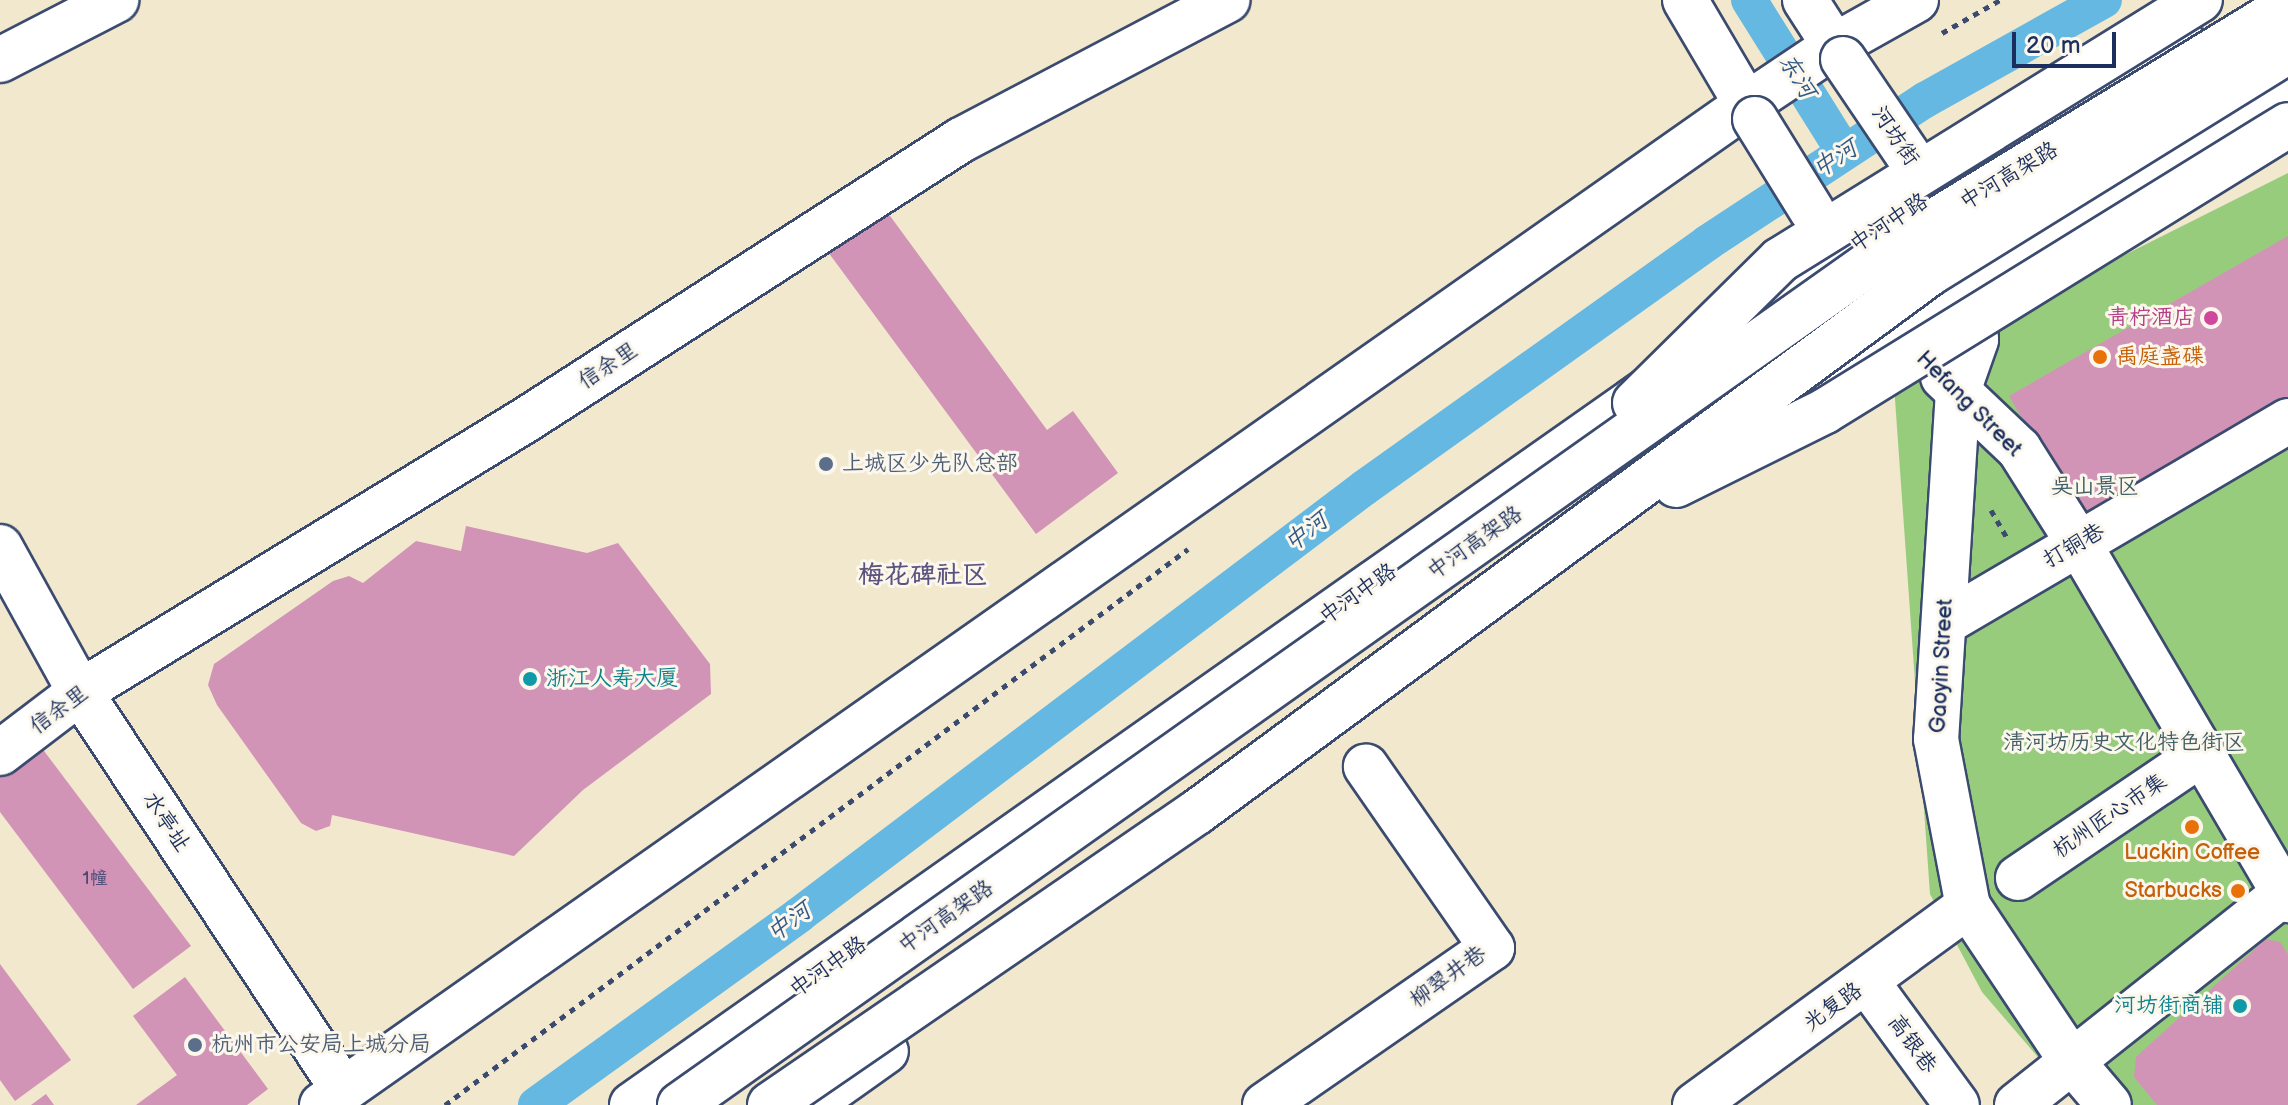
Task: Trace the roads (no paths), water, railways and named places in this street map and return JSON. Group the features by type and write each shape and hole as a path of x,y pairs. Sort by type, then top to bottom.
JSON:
{"main road":[{"path":"0,60 116,0"},
{"name":"信余里","path":"0,753 80,692 524,421 961,140 1228,0"},
{"name":"Hefang Street","path":"1685,0 1750,112 1840,255 1894,328 2019,449 2079,544 2286,894"},
{"name":"河坊街","path":"1805,0 1934,194 1971,280"},
{"path":"332,1097 1750,112 1916,0"},
{"path":"1543,494 1780,260 2200,0"},
{"name":"中河中路","path":"662,1100 1840,255 1934,194 2259,0"},
{"name":"中河高架路","path":"662,1100 1543,494 1899,243 2288,6"},
{"name":"中河高架路","path":"770,1105 1197,812 1930,273 2288,51"},
{"path":"810,1105 1894,328 2288,86"},
{"path":"1574,535 1825,411 2288,125"},
{"name":"Gaoyin Street","path":"1971,280 1976,340 1958,391 1936,739 1968,906 2070,1059 2109,1105"},
{"name":"打铜巷","path":"1944,623 2288,421"},
{"name":"水亭址","path":"0,547 80,692 332,1097"},
{"name":"杭州匠心市集","path":"2018,878 2201,754"},
{"name":"柳翠井巷","path":"1265,1105 1492,948 1366,767"},
{"path":"2017,1105 2070,1059 2286,894"},
{"name":"光复路","path":"1695,1105 1968,906"},
{"name":"高银巷","path":"1867,982 1957,1105"}],"waterway":[{"name":"东河","path":"1749,0 1844,152"},
{"name":"中河","path":"536,1105 799,915 1364,488 1707,243 1925,100 2104,0"}],"place":[{"name":"青柠酒店","path":"2211,318"},
{"name":"禹庭盏碟","path":"2100,357"},
{"name":"上城区少先队总部","path":"826,464"},
{"name":"浙江人寿大厦","path":"530,679"},
{"name":"Luckin Coffee","path":"2192,827"},
{"name":"Starbucks","path":"2238,891"},
{"name":"河坊街商铺","path":"2240,1006"},
{"name":"杭州市公安局上城分局","path":"195,1045"}],"district":[{"name":"梅花碑社区","path":"923,576"}],"park label":[{"name":"吴山景区","path":"2095,487"},
{"name":"清河坊历史文化特色街区","path":"2124,743"}]}
